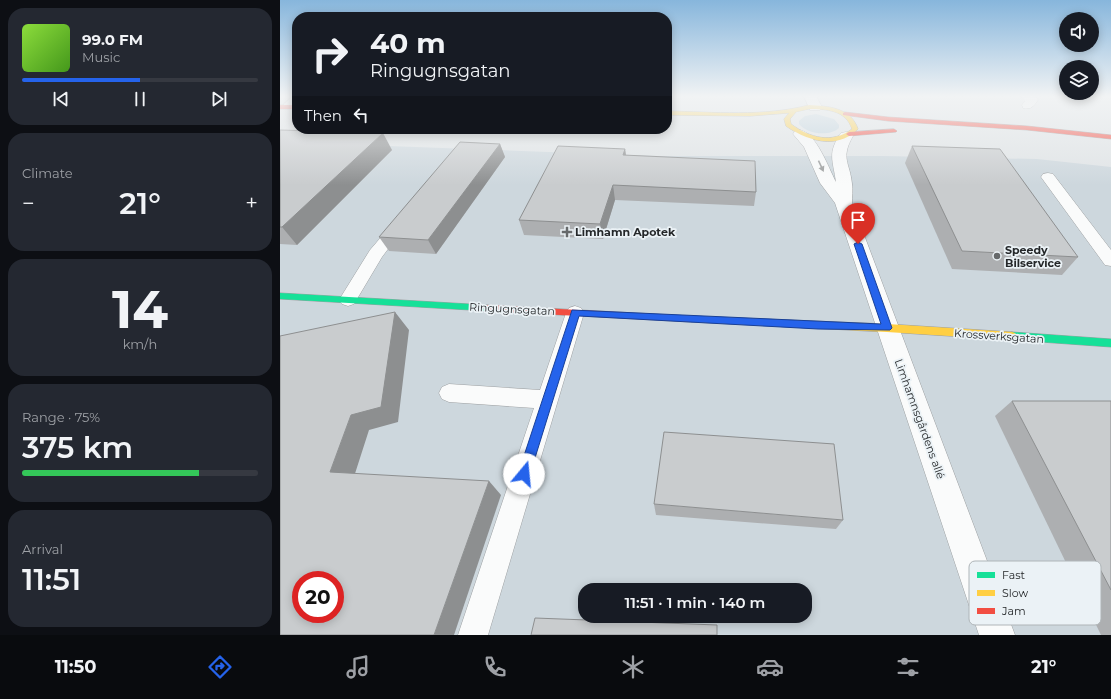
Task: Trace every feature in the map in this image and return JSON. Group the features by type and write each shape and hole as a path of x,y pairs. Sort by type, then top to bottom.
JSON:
{"main road":[{"path":"778,126 812,137 826,139 870,132 900,132"},
{"path":"790,126 795,131"},
{"path":"848,135 853,132 855,126"},
{"path":"990,126 1111,136"},
{"path":"1034,138 1111,144"},
{"name":"Ringugnsgatan","path":"280,296 818,326 887,328"},
{"name":"Krossverksgatan","path":"887,328 1111,343"}],"street":[{"name":"Limhamnsgårdens allé","path":"795,131 811,146 828,184 843,203 970,561"},
{"name":"Limhamnsgårdens allé","path":"843,203 844,182 838,160 839,147 848,135"},
{"name":"Limhamnsgårdens allé","path":"993,625 997,635"}],"lane":[{"path":"1048,177 1111,261"},
{"path":"348,300 376,254 409,213"},
{"path":"473,635 575,312"},
{"path":"449,393 547,400"}],"shaded area":[{"path":"801,126 839,126 839,128 830,133 813,132"},
{"path":"280,142 656,156 883,156 1037,159 1111,167 1111,635 280,635"}],"building":[{"path":"280,130 292,130 292,134 382,134 282,227 280,227"},
{"path":"460,142 500,144 428,240 379,237"},
{"path":"558,146 625,149 623,155 755,161 756,192 613,185 600,224 519,220"},
{"path":"912,146 1000,149 1078,257 962,251"},
{"path":"395,312 381,407 351,415 330,472 489,481 434,635 280,635 280,336"},
{"path":"1012,401 1111,401 1111,590 1101,571 1101,561 1096,561"},
{"path":"664,432 834,444 843,520 654,504"},
{"path":"535,618 578,620 578,623 665,623 717,625 717,635 531,635"}],"traffic: fast":[{"path":"280,296 487,308"},
{"path":"1012,336 1111,343"}],"traffic: slow":[{"path":"789,126 812,138 831,140 848,135 855,129 854,126"},
{"path":"692,319 887,328 1012,336"}],"traffic: jam":[{"path":"990,126 1111,137"},
{"path":"849,134 894,131"},
{"path":"487,308 692,319"}],"place":[{"name":"Limhamn Apotek","path":"567,232"},
{"name":"Speedy Bilservice","path":"997,256"}],"route":[{"path":"524,474 575,312 818,326 887,328 858,244"}]}
